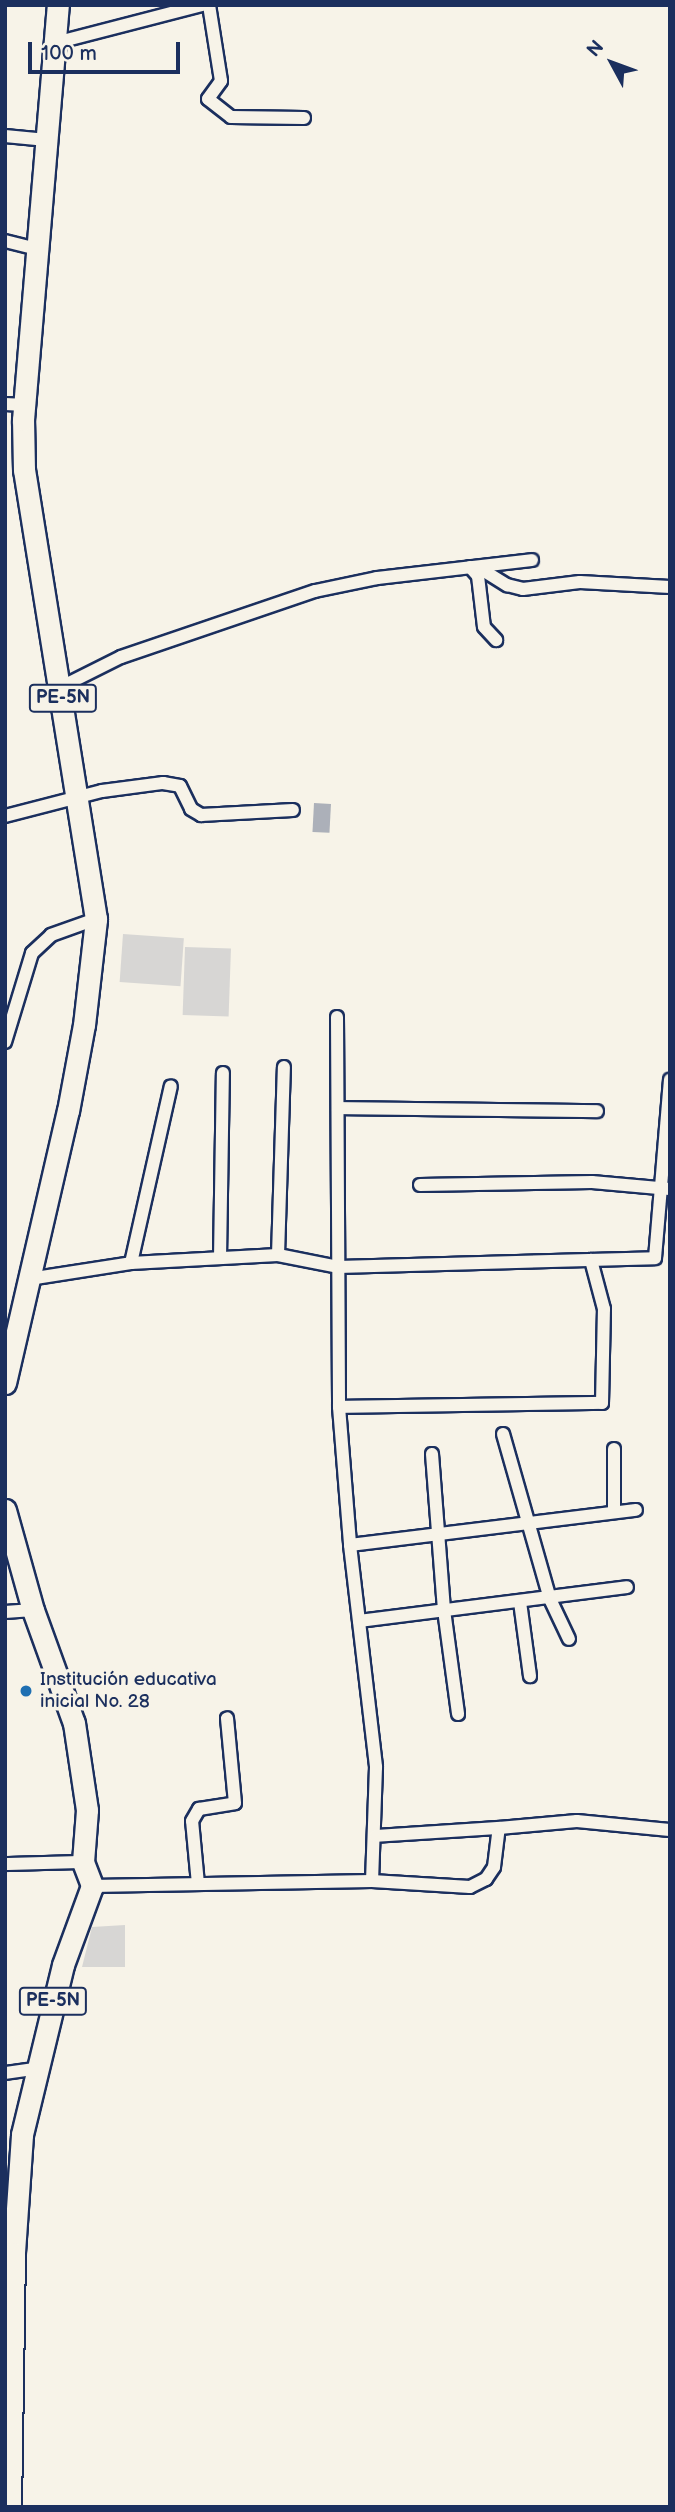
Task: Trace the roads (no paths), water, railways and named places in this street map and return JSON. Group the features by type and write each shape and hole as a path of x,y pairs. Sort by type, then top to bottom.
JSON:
{"highway":[{"name":"PE-5N","path":"6,1375 84,1025 96,919 61,687 30,526 15,405 36,249 58,5"},
{"path":"5,1510 33,1610 74,1723 87,1810 83,1862 92,1886"},
{"name":"PE-5N","path":"10,2507 13,2253 22,2135 34,2069 63,1965 92,1886"}],"street":[{"path":"55,43 202,5"},
{"path":"209,5 220,81 208,99 231,117 304,118"},
{"path":"5,136 47,140"},
{"path":"5,241 36,249"},
{"path":"61,687 121,657 315,591 377,578 532,561"},
{"path":"476,568 507,585 523,589 580,582 670,587"},
{"path":"476,568 484,627 496,640"},
{"path":"5,816 78,800 102,791 170,783 180,786 191,809 201,815 293,810"},
{"path":"5,1042 32,953 51,935 96,919"},
{"path":"337,1017 339,1407 349,1545 376,1766 372,1881"},
{"path":"278,1255 284,1068"},
{"path":"220,1258 223,1073"},
{"path":"29,1279 131,1263 278,1255 338,1267 655,1258 665,1188 670,1080"},
{"path":"131,1263 171,1086"},
{"path":"338,1108 597,1111"},
{"path":"420,1185 592,1182 665,1188"},
{"path":"339,1407 602,1404 604,1309 591,1260"},
{"path":"503,1434 550,1599 569,1639"},
{"path":"614,1449 614,1512"},
{"path":"432,1454 444,1610 458,1714"},
{"path":"349,1545 526,1521 636,1510"},
{"path":"359,1621 550,1599 627,1587"},
{"path":"520,1602 530,1676"},
{"path":"5,1612 33,1610"},
{"path":"198,1884 192,1821 199,1809 235,1803 227,1718"},
{"path":"375,1836 577,1821 650,1828 669,1826"},
{"path":"92,1886 198,1884 209,1887 372,1881 470,1887 486,1879 494,1867 499,1828"},
{"path":"5,1864 83,1862"},
{"path":"5,2073 34,2069"}],"place":[{"name":"Institución educativa inicial No. 28","path":"26,1691"}]}
